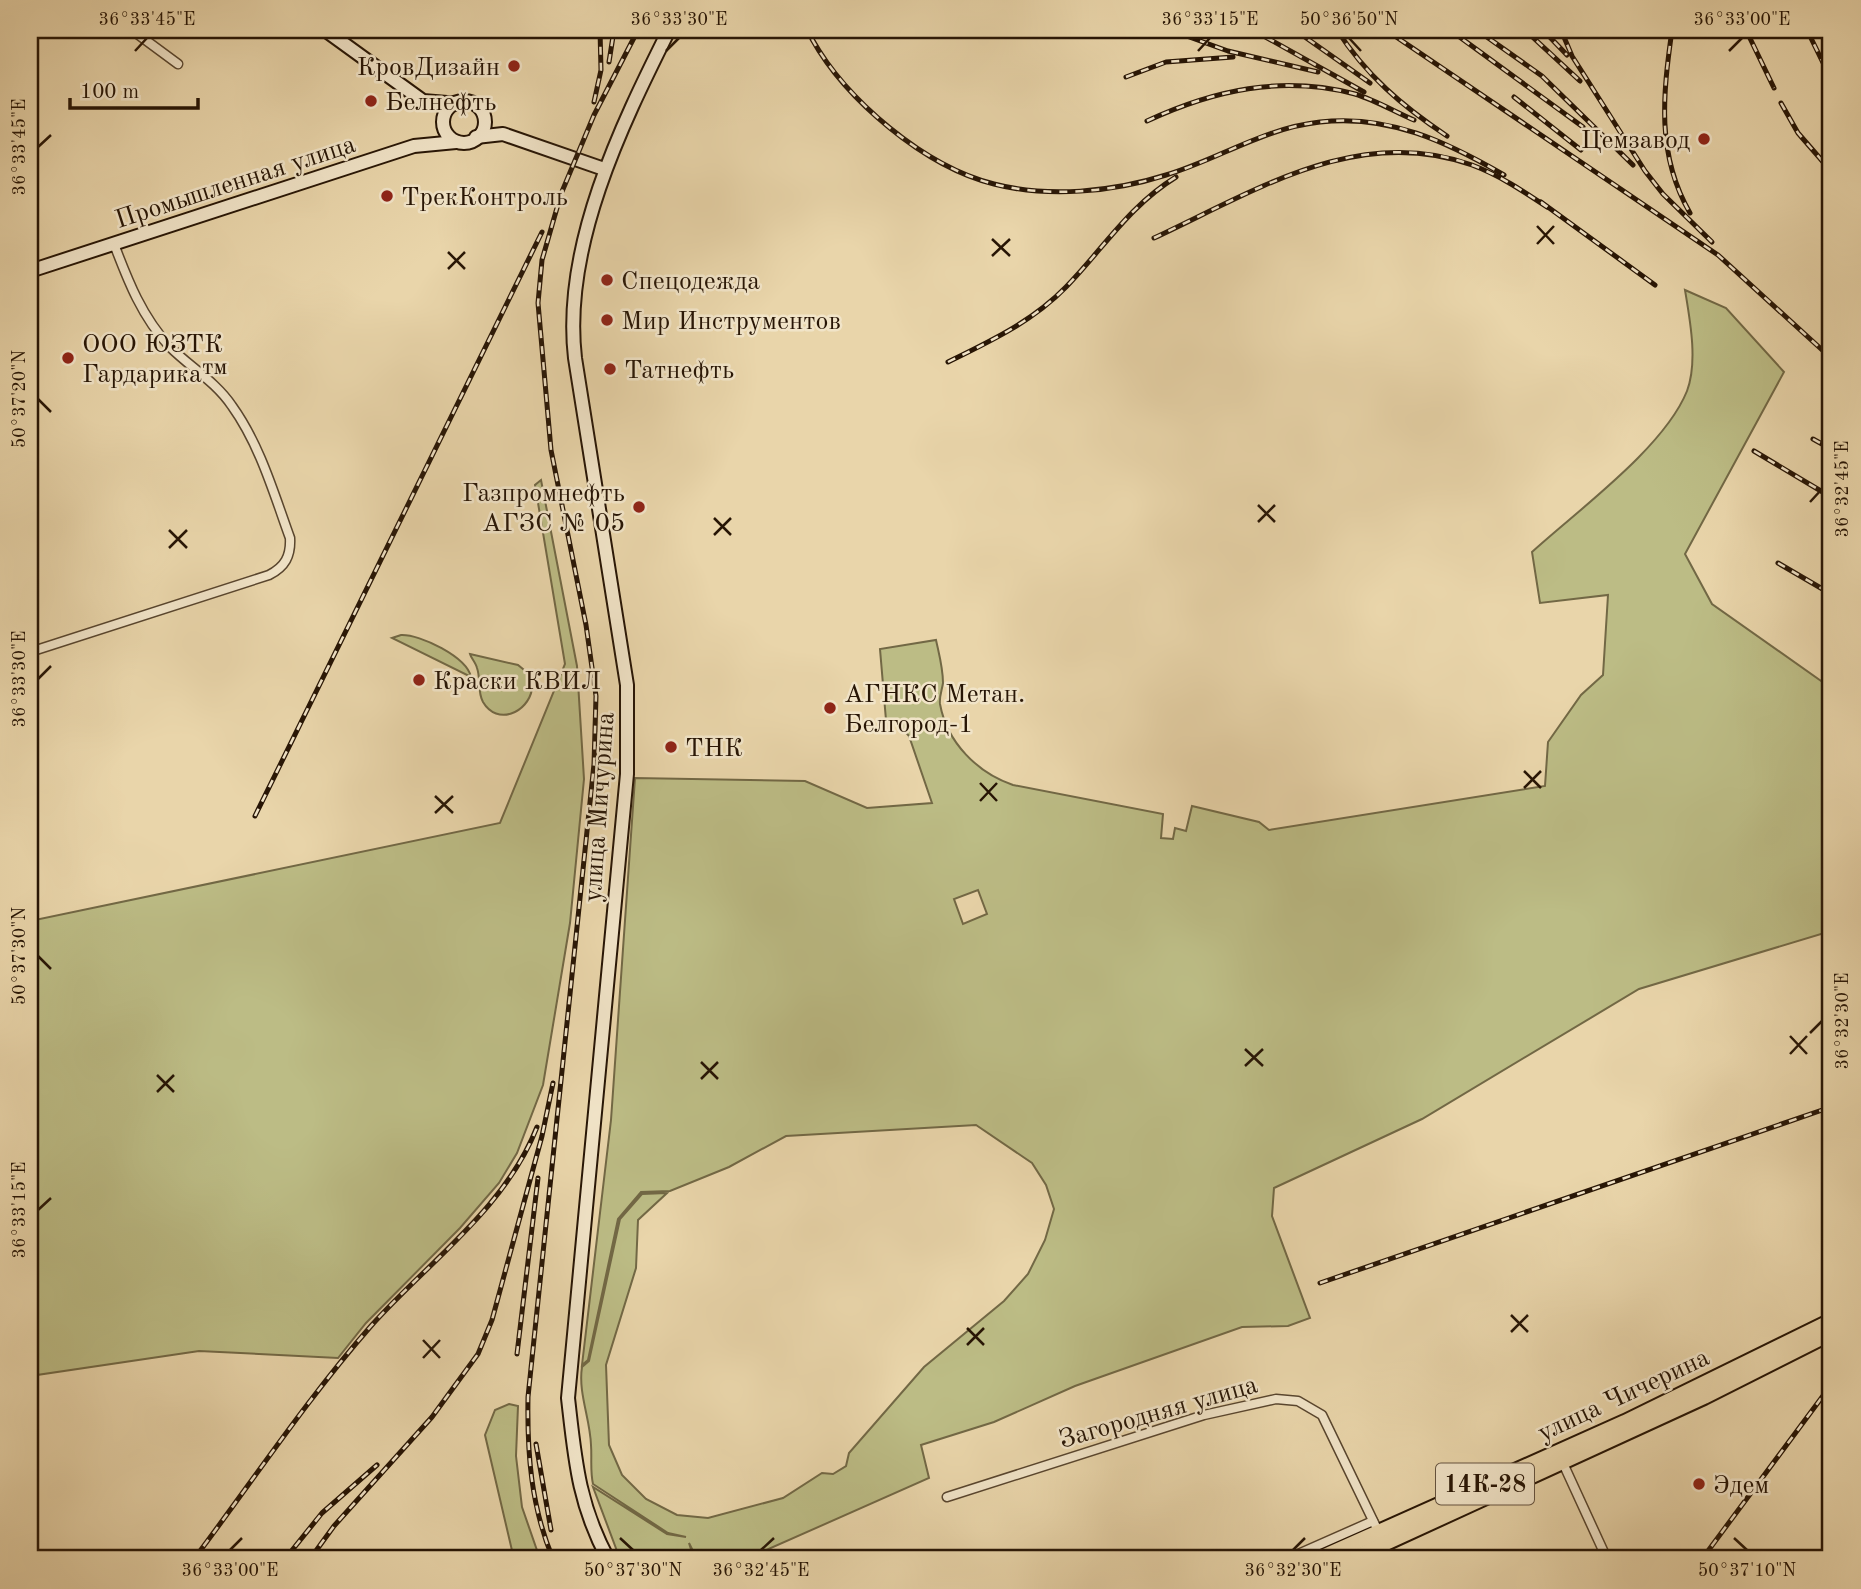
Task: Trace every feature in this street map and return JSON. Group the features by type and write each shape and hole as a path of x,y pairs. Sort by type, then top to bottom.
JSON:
{"main road":[{"path":"325,30 424,101 441,124 444,134 456,142 503,134"},
{"name":"улица Мичурина","path":"608,1559 585,1511 578,1482 568,1398 627,774 627,685 573,345 578,279 604,169 669,30"},
{"path":"424,101 476,105 503,134 604,169"},
{"path":"425,144 448,110 459,104"},
{"path":"476,137 484,128 486,118"},
{"name":"Промышленная улица","path":"30,271 425,144 456,142"},
{"name":"улица Чичерина","path":"1560,1457 1831,1321"},
{"name":"улица Чичерина","path":"1318,1559 1703,1397 1831,1333"},
{"name":"улица Чичерина","path":"1351,1559 1379,1533"}],"street":[{"path":"132,30 178,64"},
{"path":"30,652 269,575 286,562 290,550 290,538 264,465 233,406 221,391 171,347 151,323 134,296 114,244"},
{"name":"Загородняя улица","path":"947,1497 1205,1415 1276,1399 1298,1401 1322,1415 1379,1533"},
{"path":"1560,1457 1606,1559"},
{"path":"1287,1559 1379,1533"}],"green space":[{"path":"1685,290 1726,308 1784,372 1685,554 1712,604 1831,688 1831,931 1639,989 1422,1119 1274,1188 1272,1216 1310,1318 1288,1326 1242,1327 1075,1386 994,1422 921,1445 929,1478 746,1559 697,1559 689,1543 694,1559 620,1559 593,1487 667,1534 686,1537 668,1533 593,1484 592,1479 582,1367 589,1361 620,1219 642,1194 667,1193 638,1220 636,1268 606,1365 609,1445 622,1475 646,1499 677,1515 708,1518 783,1498 822,1473 833,1474 846,1466 849,1453 924,1367 1004,1301 1028,1274 1045,1240 1054,1209 1046,1185 1032,1163 976,1125 786,1136 729,1167 670,1191 641,1192 618,1219 588,1360 582,1365 611,1120 635,778 805,781 867,808 932,803 909,736 896,721 886,720 880,649 936,640 942,672 940,701 944,718 957,744 976,764 1013,785 1163,814 1161,838 1173,839 1175,828 1186,831 1192,806 1259,822 1269,830 1545,786 1548,742 1581,695 1603,675 1608,595 1540,603 1532,552 1640,456 1676,413 1687,391 1692,367 1692,341","holes":["978,890 987,914 963,924 954,899"]},
{"path":"541,480 577,666 584,779 570,923 543,1085 517,1153 499,1183 460,1228 366,1323 338,1358 199,1351 30,1376 30,921 500,823 565,664 535,485"},
{"path":"401,635 419,638 442,648 468,669 471,677 392,638"},
{"path":"470,654 518,665 529,674 532,689 525,705 511,714 504,715 489,709 481,698 476,664"},
{"path":"509,1404 518,1406 516,1456 522,1507 540,1559 514,1559 485,1435 495,1410"}],"railway":[{"path":"594,102 601,70 600,30"},
{"path":"609,62 614,30"},
{"path":"553,1559 540,1519 532,1480 528,1397 594,764 596,696 586,625 551,450 538,303 542,260 561,194 594,115 638,30"},
{"path":"1170,30 1228,51 1318,72"},
{"path":"1253,30 1364,92"},
{"path":"1295,30 1370,83"},
{"path":"1337,30 1360,61 1386,89 1447,136"},
{"path":"1386,30 1718,255 1831,358"},
{"path":"1450,30 1583,127"},
{"path":"1477,30 1542,76 1633,165"},
{"path":"1525,30 1580,81"},
{"path":"1543,30 1567,55"},
{"path":"1561,30 1572,56 1645,171 1663,194 1712,242"},
{"path":"1672,30 1665,100 1667,146 1679,191 1690,213"},
{"path":"1746,30 1774,88"},
{"path":"1807,30 1831,79"},
{"path":"812,39 845,85 890,128 941,163 994,184 1058,192 1124,186 1186,168 1261,137 1299,125 1345,121 1370,122 1416,133 1461,152 1504,175"},
{"path":"1126,77 1166,62 1233,57"},
{"path":"1147,121 1197,101 1274,86 1328,88 1355,94 1414,120"},
{"path":"1514,97 1581,150"},
{"path":"1781,103 1798,133 1831,171"},
{"path":"1154,238 1269,183 1308,168 1388,152 1430,154 1472,165 1501,178 1547,207"},
{"path":"948,362 996,338 1040,310 1066,287 1144,201 1176,177"},
{"path":"1541,202 1655,285"},
{"path":"255,816 542,232"},
{"path":"1813,439 1831,449"},
{"path":"1754,451 1831,497"},
{"path":"1778,563 1831,594"},
{"path":"310,1559 334,1526 432,1417 478,1354 492,1320 542,1136 553,1083"},
{"path":"1320,1283 1831,1107"},
{"path":"194,1559 347,1354 506,1184 537,1127"},
{"path":"517,1354 538,1178"},
{"path":"1702,1559 1831,1385"},
{"path":"536,1444 551,1530"},
{"path":"285,1559 322,1513 377,1465"}],"place":[{"name":"КровДизайн","path":"514,66"},
{"name":"Белнефть","path":"371,101"},
{"name":"Цемзавод","path":"1704,139"},
{"name":"ТрекКонтроль","path":"387,196"},
{"name":"Спецодежда","path":"607,280"},
{"name":"Мир Инструментов","path":"607,320"},
{"name":"ООО ЮЗТК Гардарика™","path":"68,358"},
{"name":"Татнефть","path":"610,369"},
{"name":"Газпромнефть АГЗС № 05","path":"639,507"},
{"name":"Краски КВИЛ","path":"419,680"},
{"name":"АГНКС Метан. Белгород-1","path":"830,708"},
{"name":"ТНК","path":"671,747"},
{"name":"Эдем","path":"1699,1484"}]}
